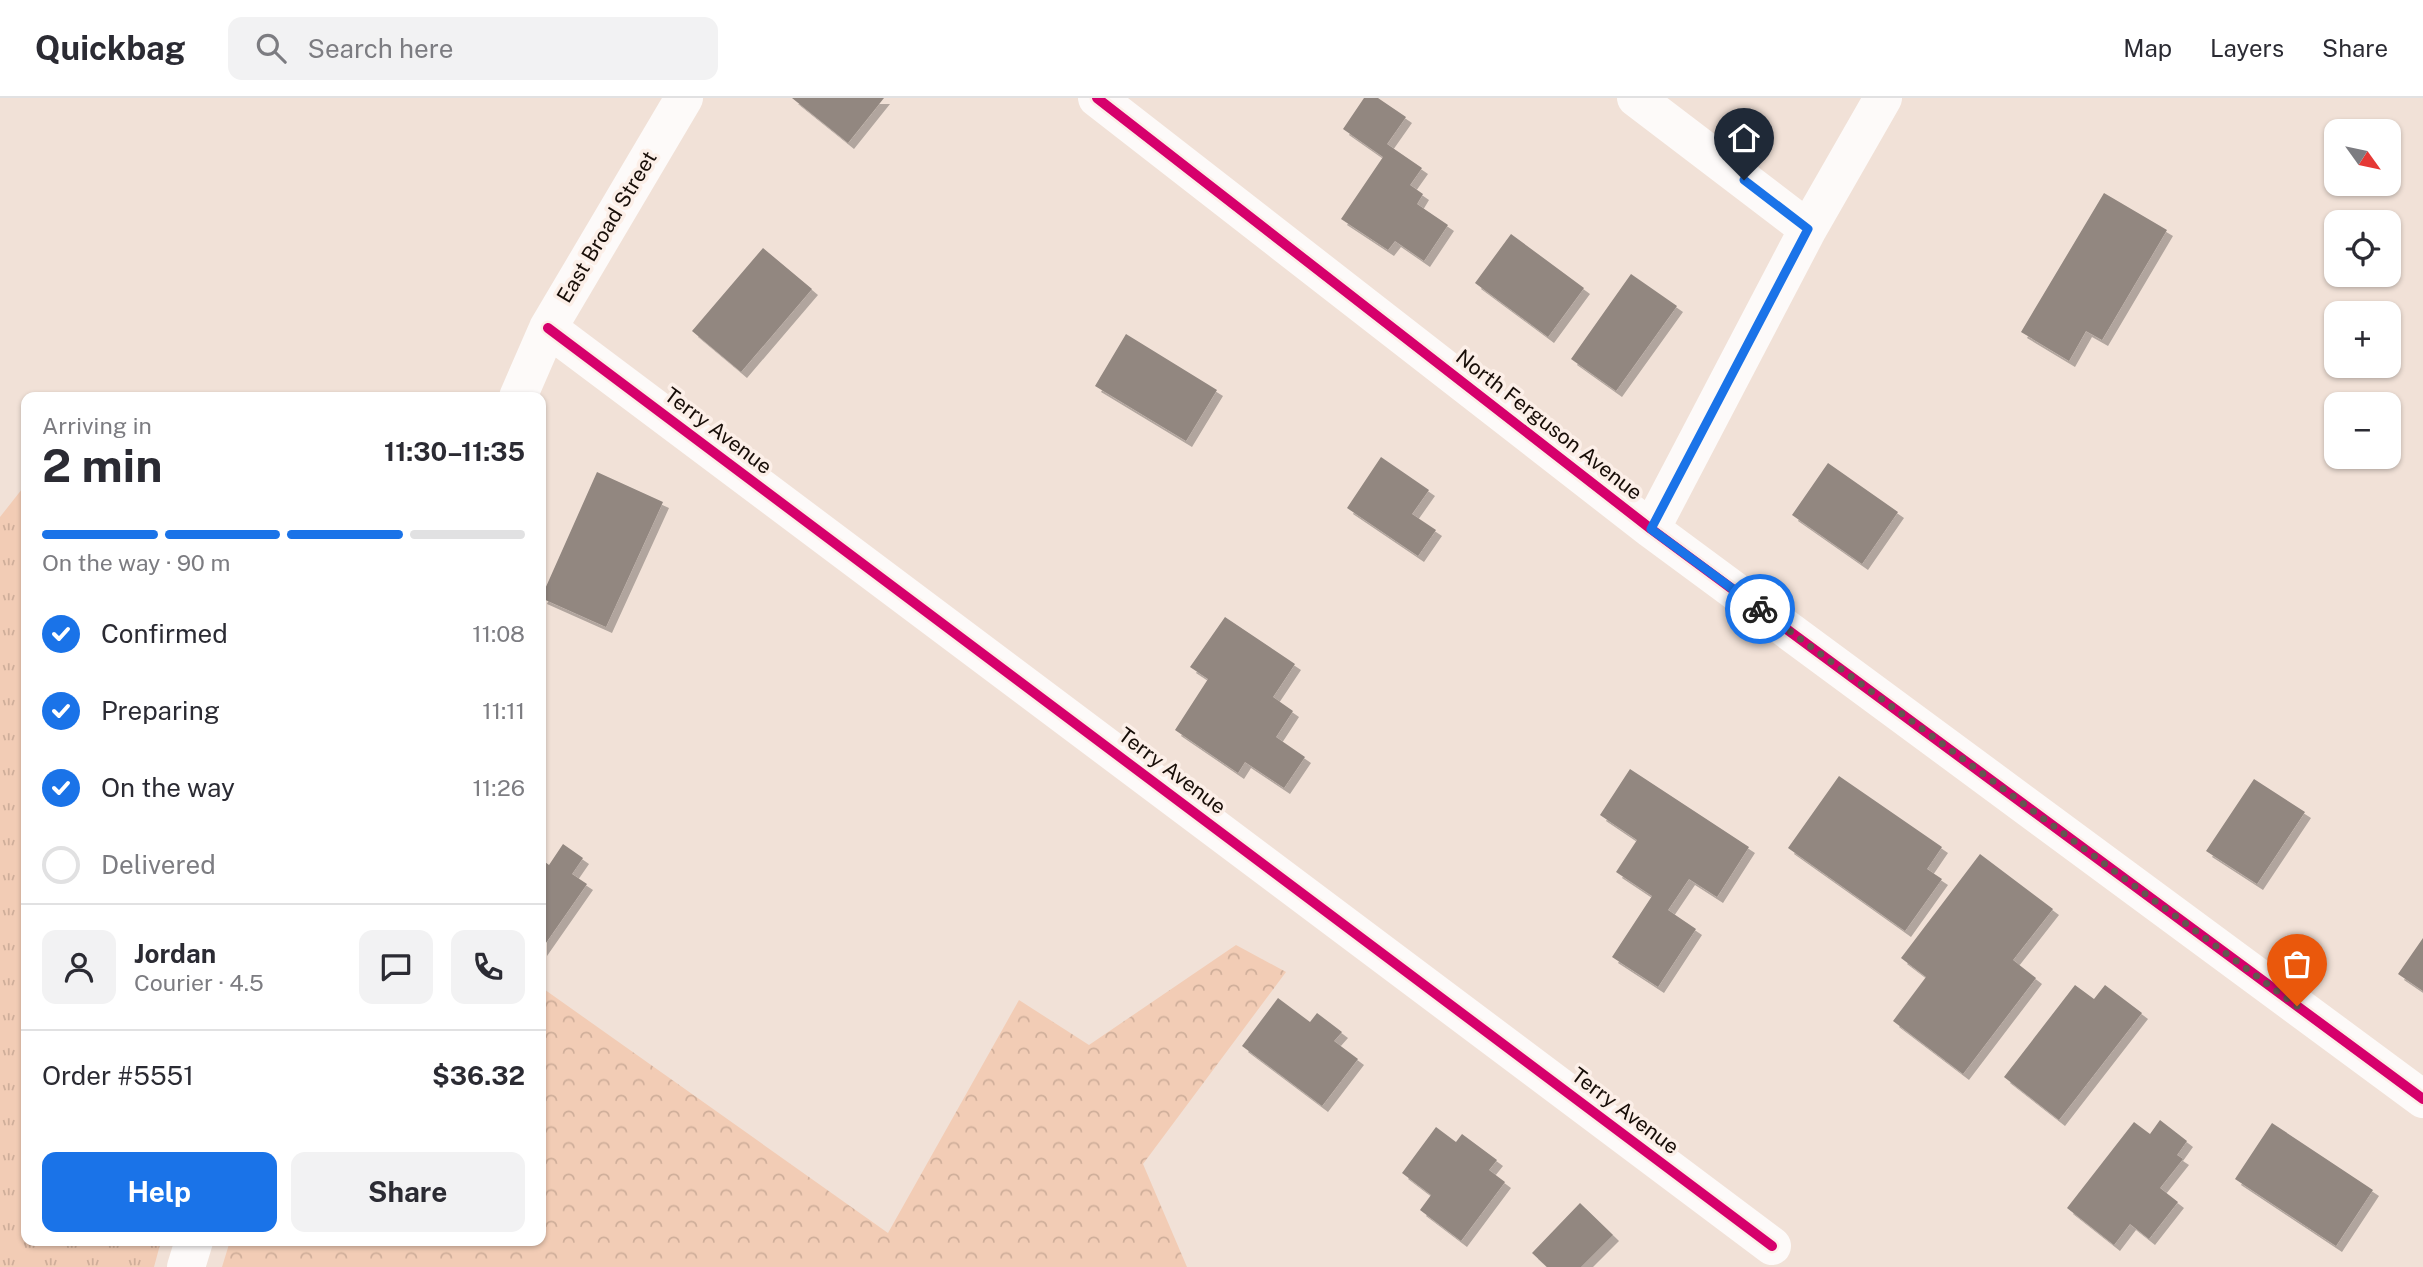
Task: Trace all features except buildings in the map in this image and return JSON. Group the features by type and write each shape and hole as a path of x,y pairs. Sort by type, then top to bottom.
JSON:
{"street":[{"name":"East Broad Street","path":"519,392 548,328 684,98"},
{"name":"North Ferguson Avenue","path":"1097,98 1651,529 2423,1099"},
{"path":"1636,98 1808,229"},
{"path":"1651,529 1808,229 1883,98"},
{"name":"Terry Avenue","path":"548,328 1772,1246"},
{"path":"186,1267 192,1246"}],"green space":[{"path":"21,490 21,1246 160,1246 154,1267 0,1267 0,517"},
{"path":"1236,945 1286,972 1143,1164 1187,1267 222,1267 228,1246 546,1246 546,991 888,1233 1019,1000 1089,1045"}],"cycle path":[{"path":"1097,98 1651,529 2423,1099"},
{"path":"548,328 1772,1246"}],"way so far":[{"path":"1760,609 2297,1006"}],"route":[{"path":"1744,180 1808,229 1651,529 1760,609"}]}
